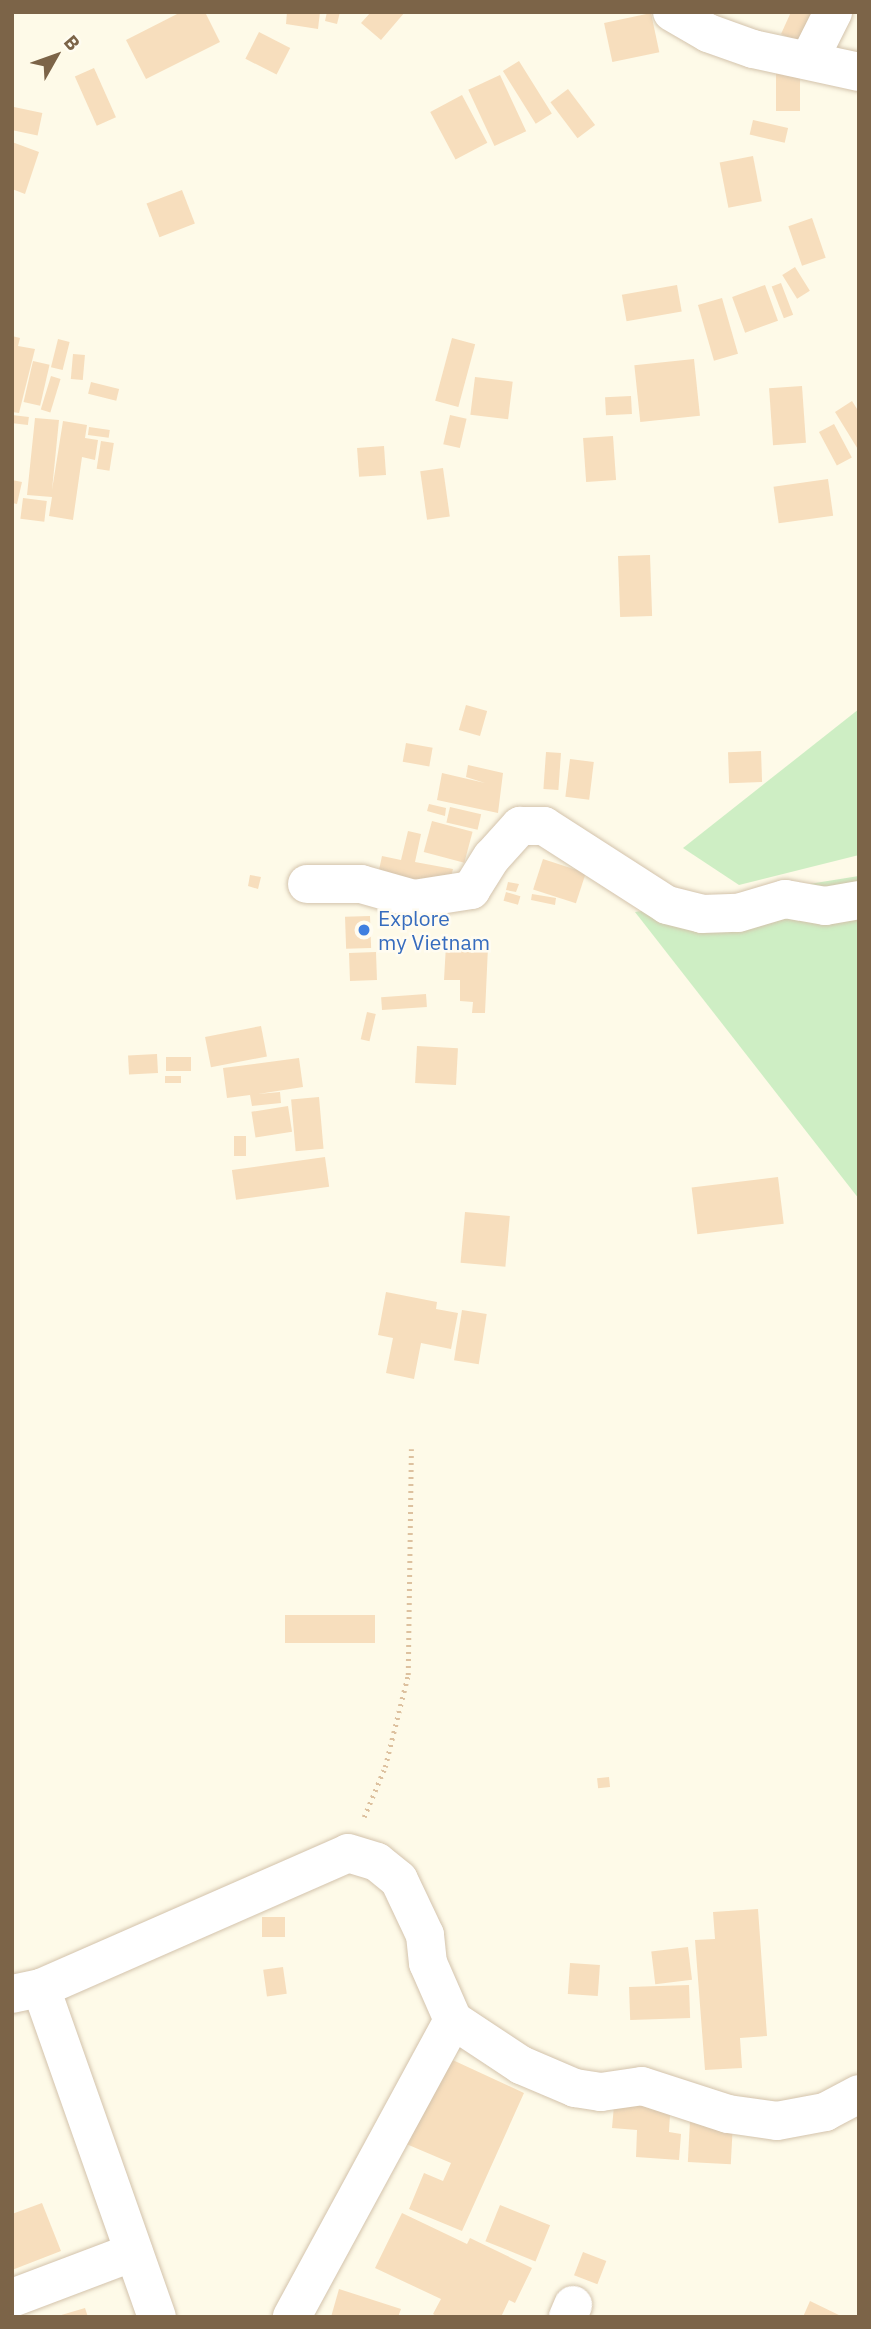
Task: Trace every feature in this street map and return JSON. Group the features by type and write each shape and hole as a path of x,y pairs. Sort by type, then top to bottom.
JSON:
{"street":[{"path":"672,12 708,33 859,72"},
{"path":"808,60 833,12"},
{"path":"307,884 361,884 414,899 471,890 492,857 520,826 544,826 667,905 702,914 738,913 785,899 825,906 859,900"},
{"path":"156,2317 134,2252 26,1991 348,1853 377,1862 399,1880 425,1935 428,1963 453,2020 521,2065 575,2088 601,2092 642,2087 728,2114 777,2121 825,2112 859,2094"},
{"path":"292,2317 453,2020"},
{"path":"12,2298 134,2252"}],"path":[{"path":"348,1853 385,1767 408,1675 411,1449"}],"green space":[{"path":"859,709 859,855 739,885 683,848"},
{"path":"859,876 859,1199 635,912"}],"building":[{"path":"181,12 205,12 220,42 146,79 126,40"},
{"path":"287,12 320,12 318,29 286,24"},
{"path":"327,12 340,12 337,24 325,21"},
{"path":"371,12 405,12 381,40 361,23"},
{"path":"791,12 826,12 810,47 781,34"},
{"path":"651,13 659,52 612,62 604,23"},
{"path":"259,32 290,48 277,75 245,59"},
{"path":"776,60 800,60 800,111 776,111"},
{"path":"519,61 552,114 536,124 503,71"},
{"path":"94,68 116,117 97,126 75,77"},
{"path":"500,75 526,131 494,146 468,90"},
{"path":"568,89 595,125 578,138 550,102"},
{"path":"462,95 487,143 456,160 430,112"},
{"path":"14,107 42,113 38,136 12,130"},
{"path":"753,120 788,128 785,143 750,135"},
{"path":"12,142 39,152 25,194 12,189"},
{"path":"753,156 762,201 728,208 720,162"},
{"path":"182,190 195,224 159,237 147,204"},
{"path":"812,218 826,258 802,266 788,226"},
{"path":"795,267 810,291 797,299 782,275"},
{"path":"781,283 793,315 784,318 772,287"},
{"path":"677,285 682,312 627,321 622,295"},
{"path":"765,285 778,321 745,333 732,297"},
{"path":"722,298 738,354 714,361 698,305"},
{"path":"12,336 20,338 18,346 35,349 19,413 12,412"},
{"path":"452,338 475,344 458,407 435,401"},
{"path":"58,339 70,342 63,370 51,367"},
{"path":"73,354 85,355 83,380 71,379"},
{"path":"694,359 700,416 640,422 634,365"},
{"path":"33,361 50,365 40,406 24,402"},
{"path":"51,376 61,379 50,412 41,409"},
{"path":"475,377 513,382 508,419 470,415"},
{"path":"91,382 119,389 116,401 88,394"},
{"path":"802,386 806,443 773,445 769,388"},
{"path":"631,396 632,414 606,415 605,397"},
{"path":"852,401 859,412 859,451 835,412"},
{"path":"12,415 29,417 28,425 12,423"},
{"path":"450,415 467,419 460,448 443,444"},
{"path":"35,418 59,420 52,490 63,421 87,425 85,438 98,440 95,460 82,457 73,520 49,516 52,497 27,495"},
{"path":"834,424 852,458 837,466 819,432"},
{"path":"89,427 110,430 109,438 88,435"},
{"path":"613,436 616,480 586,482 583,438"},
{"path":"101,441 114,443 109,471 97,469"},
{"path":"384,446 386,475 359,477 357,448"},
{"path":"443,468 450,517 427,520 420,471"},
{"path":"828,479 833,516 779,523 774,487"},
{"path":"12,480 22,482 17,504 12,503"},
{"path":"23,498 47,501 44,522 20,519"},
{"path":"650,555 652,616 620,617 618,556"},
{"path":"466,705 487,711 480,736 459,730"},
{"path":"406,743 433,748 429,766 403,762"},
{"path":"761,751 762,782 729,783 728,752"},
{"path":"546,752 561,753 558,790 543,789"},
{"path":"570,759 594,762 589,800 565,797"},
{"path":"468,765 503,773 498,813 437,800 442,773 485,783 466,777"},
{"path":"429,804 446,808 445,816 427,811"},
{"path":"450,807 481,814 478,830 446,823"},
{"path":"432,821 473,832 464,863 424,852"},
{"path":"408,831 421,834 415,862 453,869 450,881 435,893 377,879 382,856 401,860"},
{"path":"543,859 586,873 576,903 533,889"},
{"path":"250,875 261,877 258,889 248,886"},
{"path":"508,882 519,884 516,892 506,890"},
{"path":"506,892 520,896 518,905 504,901"},
{"path":"532,894 556,898 555,905 531,900"},
{"path":"370,916 371,948 346,949 345,917"},
{"path":"446,945 488,947 485,1013 472,1013 473,1002 460,1001 460,980 444,980"},
{"path":"376,952 377,980 350,981 349,953"},
{"path":"426,994 427,1007 382,1010 381,997"},
{"path":"367,1012 376,1014 369,1041 361,1039"},
{"path":"261,1026 267,1056 211,1067 205,1037"},
{"path":"417,1046 458,1048 456,1085 415,1083"},
{"path":"157,1054 158,1073 129,1074 128,1056"},
{"path":"166,1057 191,1057 191,1071 166,1071"},
{"path":"299,1058 303,1087 258,1094 280,1092 281,1103 252,1106 250,1095 227,1098 223,1068"},
{"path":"165,1076 181,1076 181,1083 165,1083"},
{"path":"319,1097 324,1149 296,1151 291,1099"},
{"path":"288,1106 292,1132 256,1137 251,1112"},
{"path":"234,1136 246,1136 246,1156 234,1156"},
{"path":"325,1157 329,1187 236,1200 232,1170"},
{"path":"778,1177 784,1224 697,1234 692,1188"},
{"path":"465,1212 510,1216 505,1267 461,1263"},
{"path":"386,1292 437,1302 436,1309 458,1313 451,1349 421,1343 414,1379 386,1373 393,1338 378,1335"},
{"path":"462,1310 487,1314 479,1364 454,1360"},
{"path":"285,1615 375,1615 375,1643 285,1643"},
{"path":"609,1777 610,1787 598,1788 597,1778"},
{"path":"758,1909 767,2036 740,2038 742,2068 705,2070 695,1940 715,1939 713,1912"},
{"path":"262,1917 285,1917 285,1937 262,1937"},
{"path":"688,1947 692,1980 655,1984 651,1952"},
{"path":"570,1963 600,1965 598,1996 568,1994"},
{"path":"283,1967 287,1994 267,1997 263,1970"},
{"path":"689,1985 690,2018 630,2020 629,1987"},
{"path":"444,2056 524,2093 462,2231 409,2209 424,2173 443,2181 451,2163 404,2143"},
{"path":"615,2094 671,2098 669,2132 681,2134 679,2160 636,2157 637,2130 612,2128"},
{"path":"690,2121 733,2123 731,2164 688,2162"},
{"path":"42,2203 61,2251 12,2270 12,2214"},
{"path":"500,2205 550,2225 535,2261 485,2241"},
{"path":"402,2213 467,2244 470,2238 532,2268 515,2303 509,2300 501,2317 438,2317 433,2314 441,2299 375,2268"},
{"path":"583,2252 606,2261 597,2284 574,2275"},
{"path":"339,2289 401,2309 398,2317 331,2317"},
{"path":"810,2301 843,2317 803,2317"},
{"path":"85,2308 88,2317 58,2317 58,2316"}],"place":[{"name":"Explore my Vietnam","path":"364,930"}]}
